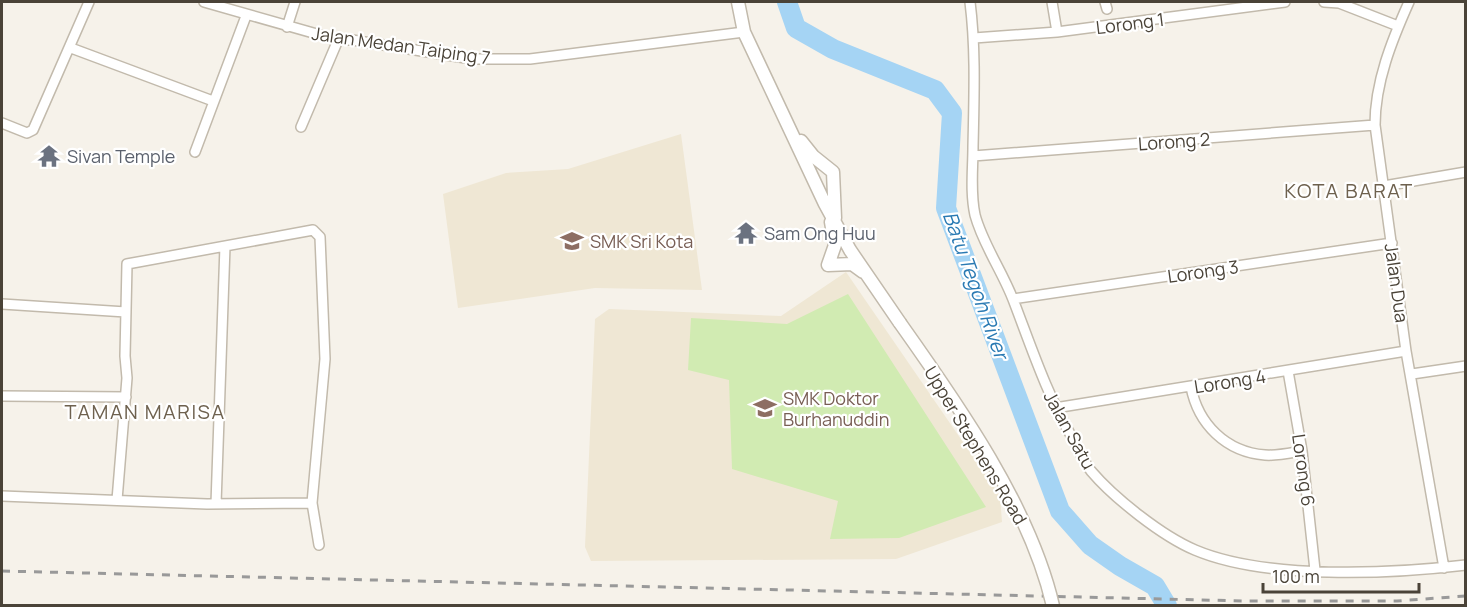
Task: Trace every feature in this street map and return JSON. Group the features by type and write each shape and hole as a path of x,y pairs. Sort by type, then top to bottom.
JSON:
{"street":[{"path":"2,123 27,133 33,130 71,48 89,2"},
{"name":"Jalan Medan Taiping 7","path":"204,2 246,16 338,40 352,40 472,59 530,59 744,32"},
{"path":"287,27 295,2"},
{"path":"738,2 744,32 791,128 834,229 835,245 828,265 852,264 869,277"},
{"name":"Jalan Satu","path":"970,2 974,38 972,185 975,215 1013,299 1054,408 1090,470 1111,491 1169,536 1194,550 1218,558 1262,566 1315,570 1444,568 1466,565"},
{"path":"1052,2 1057,32"},
{"name":"Lorong 1","path":"974,38 1057,32 1285,2"},
{"path":"1324,2 1339,3 1398,26"},
{"name":"Jalan Dua","path":"1409,2 1398,26 1375,97 1375,125 1406,351 1412,374 1444,568"},
{"path":"195,152 246,16"},
{"path":"301,127 338,40"},
{"path":"71,48 213,101"},
{"name":"Lorong 2","path":"973,156 1375,125"},
{"path":"791,128 813,156 833,172 835,220"},
{"path":"1384,186 1466,172"},
{"name":"Upper Stephens Road","path":"825,204 850,249 990,460 1019,511 1046,576 1053,606"},
{"path":"117,500 126,397 127,264 313,230 320,237 325,359 312,503 319,545"},
{"name":"Lorong 3","path":"1013,299 1392,243"},
{"path":"216,504 225,246"},
{"path":"2,304 126,312"},
{"name":"Lorong 4","path":"1054,408 1406,351"},
{"path":"1412,374 1466,366"},
{"name":"Lorong 6","path":"1288,371 1302,452 1315,570"},
{"path":"1191,387 1194,405 1203,423 1230,444 1252,453 1268,456 1302,452"},
{"path":"2,396 126,397"},
{"path":"2,496 216,504 312,503"}],"shaded area":[{"name":"SMK Sri Kota","path":"681,134 702,290 595,288 458,308 443,194 506,173 568,169"},
{"name":"SMK Doktor Burhanuddin","path":"846,272 1000,496 1002,522 896,559 591,561 585,547 595,319 609,309 781,316"}],"green space":[{"path":"848,294 986,507 899,538 830,539 838,501 732,469 729,380 688,370 691,318 787,324"}],"waterway":[{"name":"Batu Tegoh River","path":"787,2 796,28 833,49 935,90 952,113 946,208 1060,511 1090,545 1155,586 1167,606"}],"railway":[{"path":"2,571 1245,601 1397,601 1466,596"}],"place":[{"name":"Sivan Temple","path":"49,156"},
{"name":"Sam Ong Huu","path":"746,233"},
{"name":"SMK Sri Kota","path":"572,241"},
{"name":"SMK Doktor Burhanuddin","path":"765,408"}],"district":[{"name":"KOTA BARAT","path":"1349,190"},
{"name":"TAMAN MARISA","path":"145,411"}]}
